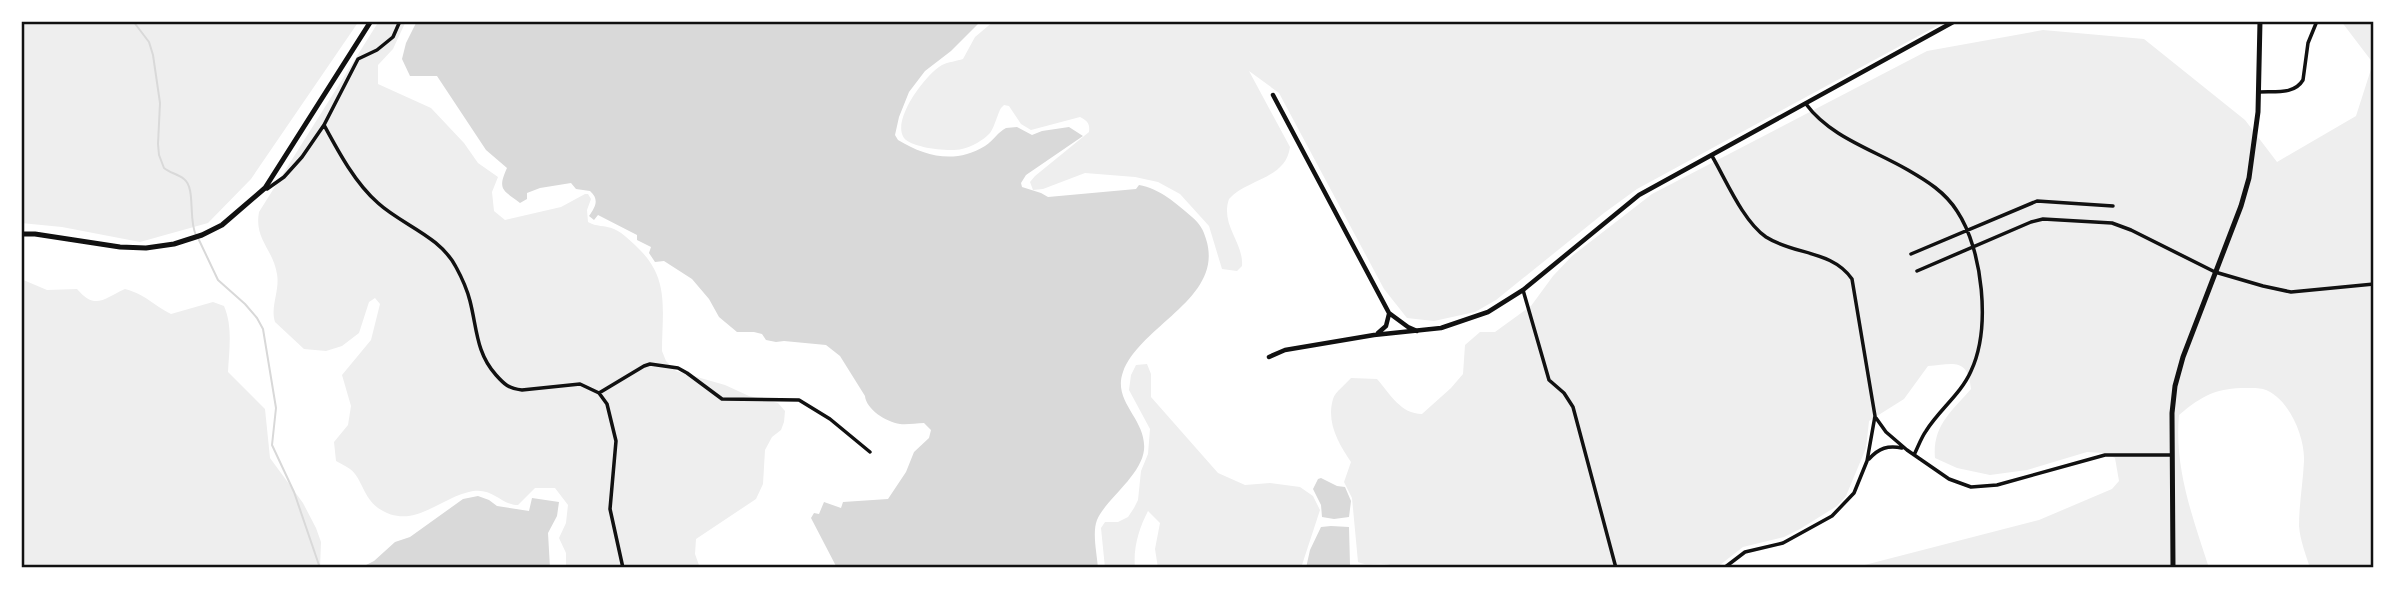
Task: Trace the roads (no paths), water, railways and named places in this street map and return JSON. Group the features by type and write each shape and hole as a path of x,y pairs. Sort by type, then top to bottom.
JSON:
{"main road":[{"path":"21,234 146,248 174,244 222,225 265,188 371,21"},
{"path":"2173,568 2172,455 2175,386 2183,357 2249,178 2257,130 2260,21"}],"street":[{"path":"265,188 284,177 302,157 324,125 358,59 377,50 393,37 400,21"},
{"path":"1269,357 1284,350 1454,325 1498,307 1523,290 1639,195 1955,21"},
{"path":"2259,92 2292,91 2300,85 2308,43 2318,21"},
{"path":"1273,96 1389,313 1418,331"},
{"path":"1805,103 1816,118 1834,130 1930,183 1946,196 1957,211 1973,246 1984,323 1978,352 1966,381 1926,431 1914,455"},
{"path":"324,125 347,165 371,197 449,255 470,299 481,355 505,385 514,390 522,390 580,384 598,393 607,404 615,430 610,509 623,568"},
{"path":"1712,156 1745,214 1764,236 1840,264 1852,279 1875,416 1867,461 1854,493 1832,516 1783,543 1745,552 1724,568"},
{"path":"1912,254 2037,201 2113,206"},
{"path":"1917,271 2043,219 2112,223 2216,272 2291,292 2374,284"},
{"path":"1523,290 1549,380 1564,393 1573,407 1616,568"},
{"path":"1374,335 1386,326 1389,313"},
{"path":"598,393 650,364 678,368 722,399 799,400 830,419 870,452"},
{"path":"1875,416 1886,432 1914,455 1960,484 1985,487 2105,455 2172,455"},
{"path":"1867,461 1874,453 1886,447 1908,450"}],"waterway":[{"path":"133,21 149,42 153,55 160,103 159,155 164,168 188,183 196,235"},
{"path":"199,240 218,280 245,304 263,329 276,408 272,445 294,492 320,568"}]}
